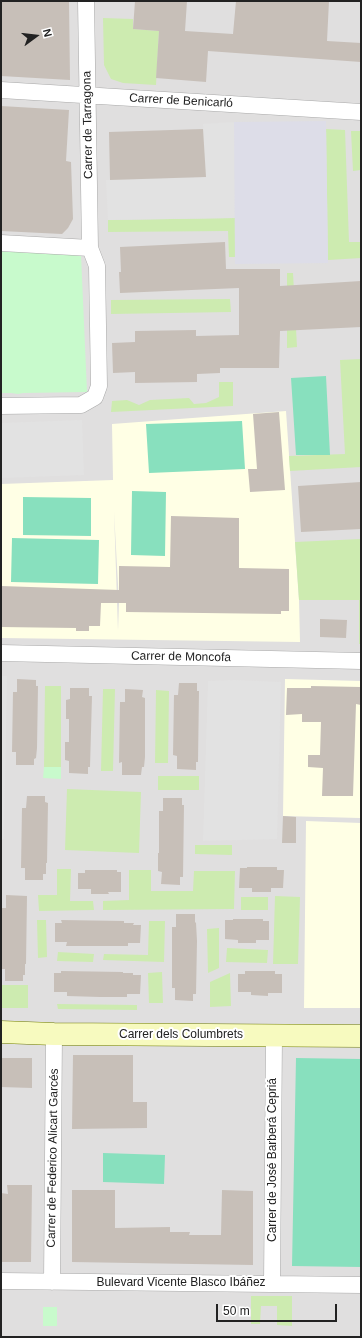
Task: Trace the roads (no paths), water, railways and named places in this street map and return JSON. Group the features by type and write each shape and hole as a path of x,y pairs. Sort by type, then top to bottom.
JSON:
{"street":[{"name":"Carrer de Tarragona","path":"1,406 81,405 95,397 99,386 97,266 90,248 86,1"},
{"name":"Carrer de Benicarló","path":"1,90 361,112"},
{"path":"1,243 90,248"},
{"name":"Carrer de Moncofa","path":"1,653 361,661"},
{"name":"Carrer dels Columbrets","path":"1,1032 54,1034 361,1036"},
{"name":"Carrer de Federico Alicart Garcés","path":"52,1282 54,1034"},
{"name":"Carrer de José Barberá Cepriá","path":"272,1284 274,1036"},
{"name":"Bulevard Vicente Blasco Ibáñez","path":"1,1281 361,1285"}]}
